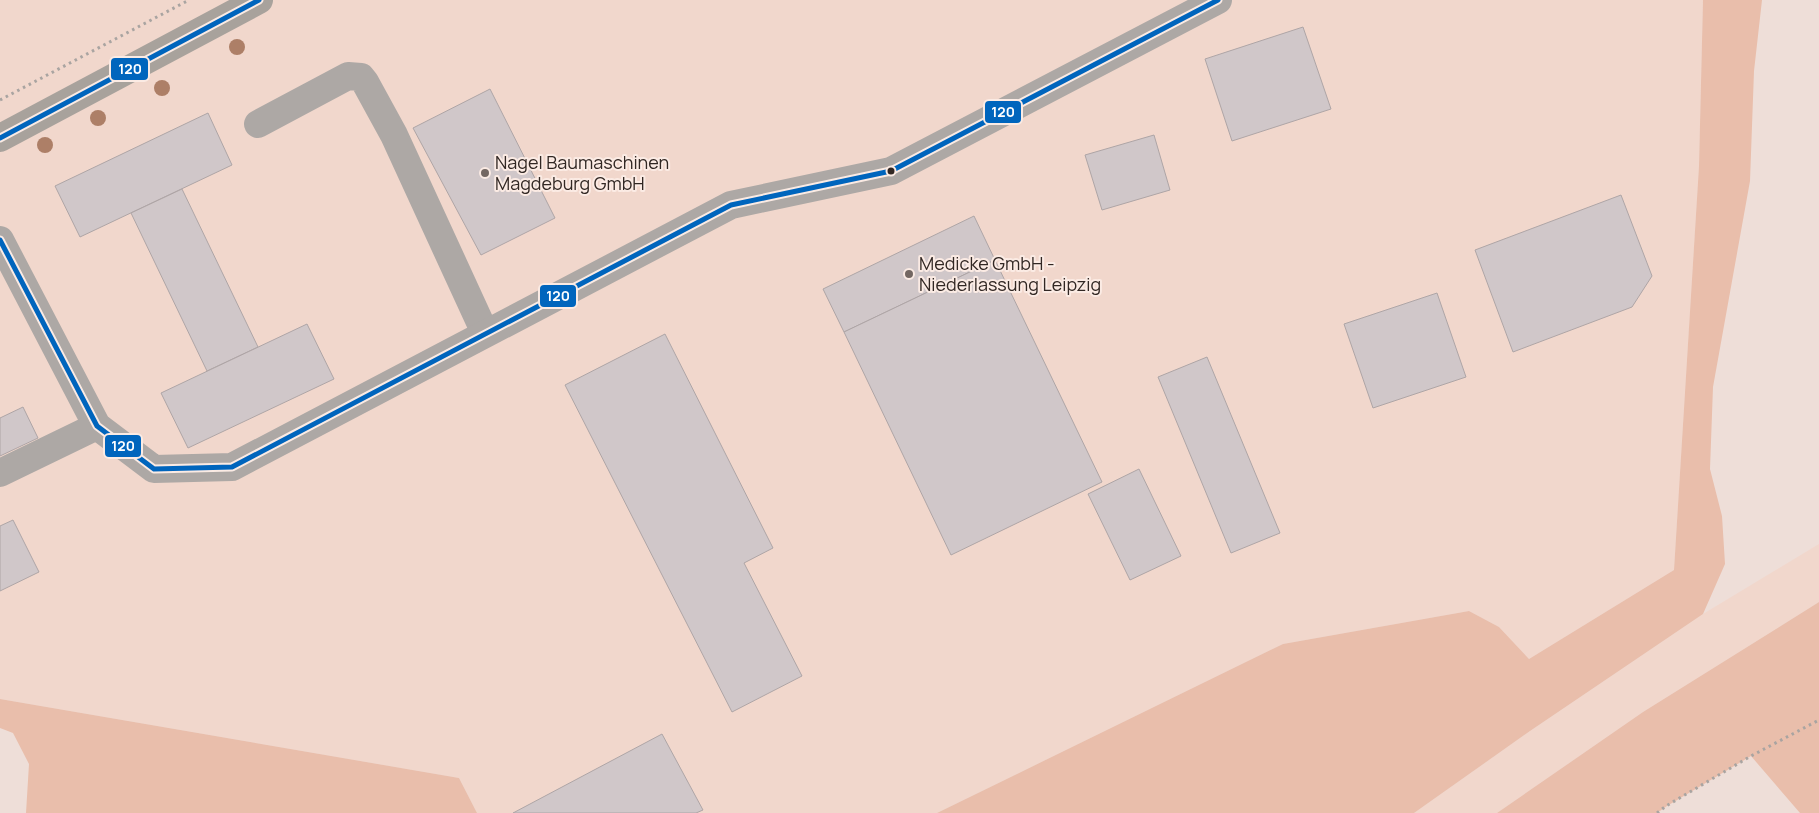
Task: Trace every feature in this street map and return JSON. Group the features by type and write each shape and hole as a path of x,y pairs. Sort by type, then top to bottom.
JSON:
{"main road":[{"path":"0,138 259,0"}],"lane":[{"path":"0,240 97,426 154,468 232,467 731,205 891,171 1218,0"},
{"path":"258,124 348,76 360,77 365,82 394,135 486,333"},
{"path":"0,473 97,426"}],"path":[{"path":"0,100 190,0"},
{"path":"1657,813 1751,756 1819,720"}],"shaded area":[{"path":"0,0 1703,0 1699,166 1674,570 1529,659 1499,627 1469,611 1283,644 937,813 477,813 459,778 0,699"},
{"path":"1703,0 1762,0 1754,71 1750,181 1713,387 1710,469 1722,516 1725,564 1703,614 1530,731 1414,813 937,813 1283,644 1469,611 1499,627 1529,659 1674,570 1699,166"},
{"path":"1819,544 1819,602 1643,712 1497,813 1414,813 1530,731 1703,614"},
{"path":"1819,602 1819,813 1800,813 1751,756 1657,813 1497,813 1643,712"},
{"path":"0,699 459,778 477,813 26,813 29,764 13,733 0,728"}],"building":[{"path":"1303,27 1331,109 1232,141 1205,59"},
{"name":"Nagel Baumaschinen Magdeburg GmbH","path":"490,89 555,218 481,255 413,128"},
{"path":"208,113 232,165 80,237 55,186"},
{"path":"1154,135 1170,190 1102,210 1085,155"},
{"path":"182,189 258,347 207,371 131,213"},
{"path":"1621,195 1652,276 1632,307 1513,352 1475,250"},
{"name":"Medicke GmbH - Niederlassung Leipzig","path":"974,216 995,260 844,332 823,289"},
{"path":"995,260 1102,482 951,555 844,332"},
{"path":"1437,293 1466,377 1373,408 1344,324"},
{"path":"307,324 334,379 188,448 161,393"},
{"path":"665,334 773,548 744,563 802,676 732,712 565,385"},
{"path":"1207,357 1280,533 1231,553 1158,377"},
{"path":"23,407 38,438 0,456 0,418"},
{"path":"1139,469 1181,556 1130,580 1088,494"},
{"path":"13,520 39,572 0,591 0,526"},
{"path":"662,734 703,810 696,813 513,813"}],"transit line":[{"name":"120","path":"0,138 259,0"},
{"name":"120","path":"0,240 97,426 154,469 232,467 731,205 891,171 1218,0"}],"place":[{"name":"Nagel Baumaschinen Magdeburg GmbH","path":"485,173"},
{"name":"Medicke GmbH - Niederlassung Leipzig","path":"909,274"}]}
